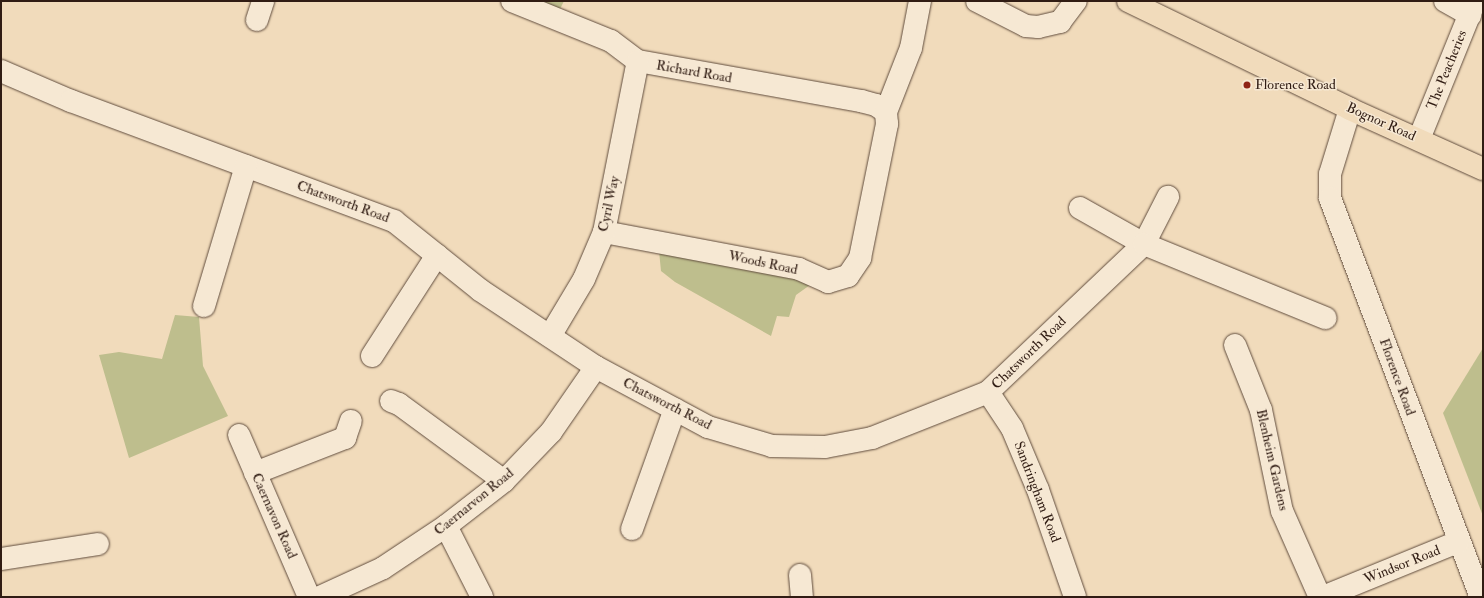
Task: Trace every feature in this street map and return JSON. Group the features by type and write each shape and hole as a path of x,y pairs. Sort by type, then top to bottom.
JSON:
{"main road":[{"name":"Bognor Road","path":"1128,1 1350,109 1483,169"}],"street":[{"name":"Richard Road","path":"512,1 611,41 638,62 861,101 876,105 886,112"},
{"name":"Woods Road","path":"604,232 799,269 828,282 848,276 860,258 887,124 886,112 911,48 920,1"},
{"path":"977,1 1026,26 1038,27 1060,22 1076,1"},
{"path":"1445,1 1473,8"},
{"name":"The Peacheries","path":"1419,139 1473,8"},
{"name":"Cyril Way","path":"550,336 584,279 604,232 638,62"},
{"name":"Chatsworth Road","path":"1,71 71,101 394,221 480,290 596,367 708,427 772,446 825,447 872,438 988,392 1144,244 1168,196"},
{"name":"Florence Road","path":"1350,109 1330,174 1330,198 1458,542 1481,597"},
{"path":"204,306 246,166"},
{"path":"1080,208 1144,244 1325,318"},
{"path":"372,356 437,255"},
{"name":"Blenheim Gardens","path":"1235,345 1261,410 1282,511 1320,597"},
{"name":"Caernarvon Road","path":"320,597 383,568 446,526 504,481 551,432 596,367"},
{"name":"Sandringham Road","path":"988,392 1012,428 1038,490 1075,597"},
{"path":"390,401 400,404 504,481"},
{"path":"632,529 675,409"},
{"path":"255,473 345,438 351,421"},
{"name":"Caernavon Road","path":"239,435 309,597"},
{"path":"446,526 482,597"},
{"name":"Windsor Road","path":"1323,597 1458,542"},
{"path":"1,559 98,544"},
{"path":"800,575 802,597"}],"green space":[{"path":"523,1 564,1 559,11"},
{"path":"659,251 772,271 810,285 796,295 789,317 777,316 771,336 675,282 661,271"},
{"path":"175,315 199,317 203,366 228,416 129,458 99,355 119,352 162,359"},
{"path":"1483,348 1483,516 1443,413"}],"place":[{"name":"Florence Road","path":"1247,85"}]}
